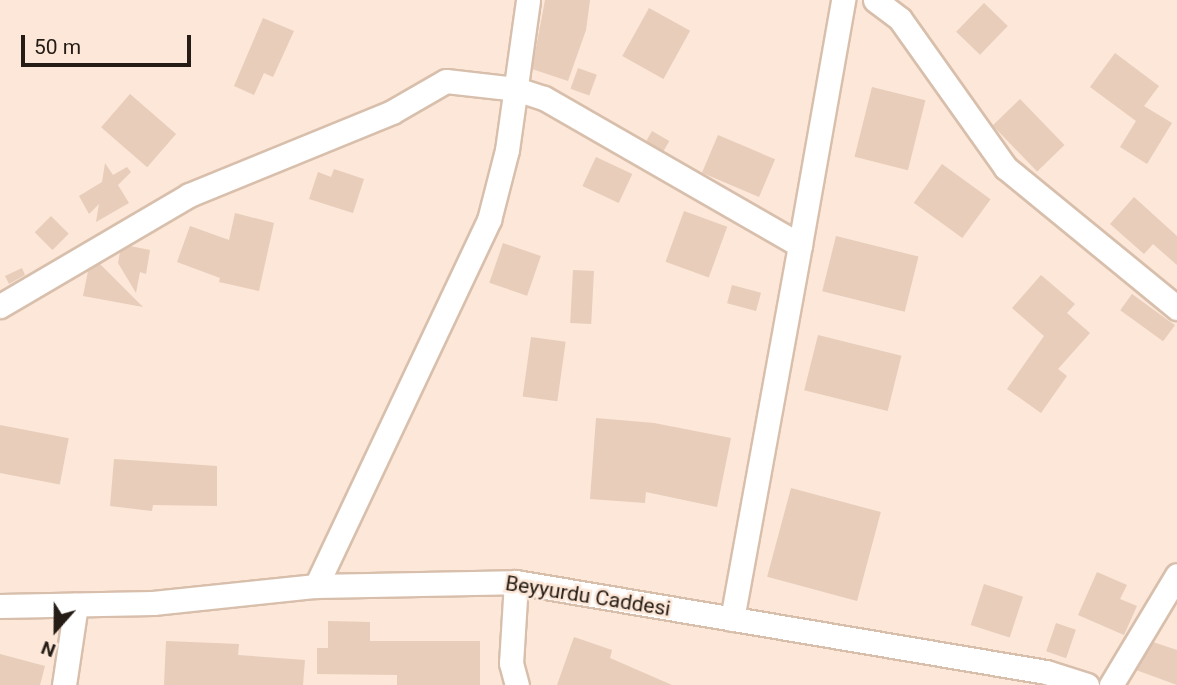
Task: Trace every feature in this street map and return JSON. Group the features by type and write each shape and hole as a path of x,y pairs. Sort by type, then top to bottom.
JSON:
{"street":[{"path":"316,586 489,219 507,150 528,0"},
{"path":"732,619 847,0"},
{"path":"875,0 900,19 1006,168 1177,308"},
{"path":"0,306 189,195 392,112 446,80 516,89 544,98 800,245"},
{"path":"1111,685 1177,575"},
{"path":"516,582 512,663 517,685"},
{"name":"Beyyurdu Caddesi","path":"0,606 153,603 316,586 516,582 1046,672 1087,685"},
{"path":"64,685 76,605"}],"building":[{"path":"545,0 590,0 586,30 568,81 532,69"},
{"path":"984,3 1008,26 980,55 956,32"},
{"path":"649,8 690,31 663,79 622,56"},
{"path":"263,18 294,31 273,77 264,73 254,95 234,86"},
{"path":"1115,53 1159,86 1144,106 1172,123 1147,164 1120,147 1136,121 1090,87"},
{"path":"578,68 597,75 589,96 570,89"},
{"path":"872,87 925,100 908,170 855,157"},
{"path":"130,94 176,134 147,167 101,127"},
{"path":"1020,99 1064,145 1037,171 993,125"},
{"path":"652,131 669,141 663,151 646,141"},
{"path":"718,135 775,159 759,197 702,173"},
{"path":"596,157 632,174 619,203 582,186"},
{"path":"105,163 113,175 127,167 131,172 118,185 129,203 96,222 99,204 89,214 79,196 102,182"},
{"path":"942,164 991,199 962,238 914,203"},
{"path":"334,169 364,179 353,213 309,199 318,172 331,177"},
{"path":"1134,197 1177,236 1177,265 1153,244 1144,254 1110,224"},
{"path":"684,211 727,227 709,277 666,262"},
{"path":"235,213 274,223 259,291 219,282 220,278 177,262 190,226 229,240"},
{"path":"51,216 69,234 52,250 35,232"},
{"path":"836,236 918,257 905,312 822,291"},
{"path":"503,243 541,256 527,296 489,283"},
{"path":"130,246 150,250 146,274 140,272 136,293 118,263 120,252"},
{"path":"100,264 143,307 83,296 88,271"},
{"path":"22,268 25,275 9,284 5,276"},
{"path":"573,270 594,271 591,324 570,323"},
{"path":"1041,275 1075,304 1067,313 1090,333 1058,369 1067,376 1041,413 1007,389 1044,336 1012,308"},
{"path":"732,285 761,293 756,311 727,303"},
{"path":"1132,294 1175,325 1163,341 1120,310"},
{"path":"818,335 901,356 888,411 804,390"},
{"path":"531,337 566,342 557,401 523,396"},
{"path":"596,418 654,423 731,438 717,507 646,492 645,503 590,499"},
{"path":"0,425 69,438 60,484 0,473"},
{"path":"114,459 217,466 217,506 153,505 152,511 110,506"},
{"path":"791,488 881,512 857,601 767,577"},
{"path":"1097,572 1127,585 1120,599 1137,606 1124,635 1078,615"},
{"path":"984,584 1023,597 1010,638 971,625"},
{"path":"328,621 370,622 370,641 480,641 480,685 397,685 397,675 317,674 317,648 328,648"},
{"path":"1056,623 1076,630 1066,658 1046,651"},
{"path":"574,637 612,650 610,658 672,685 557,685"},
{"path":"166,641 239,644 238,655 305,660 303,685 164,685"},
{"path":"1153,642 1177,650 1177,685 1136,670"},
{"path":"0,654 45,666 40,685 0,685"}]}
